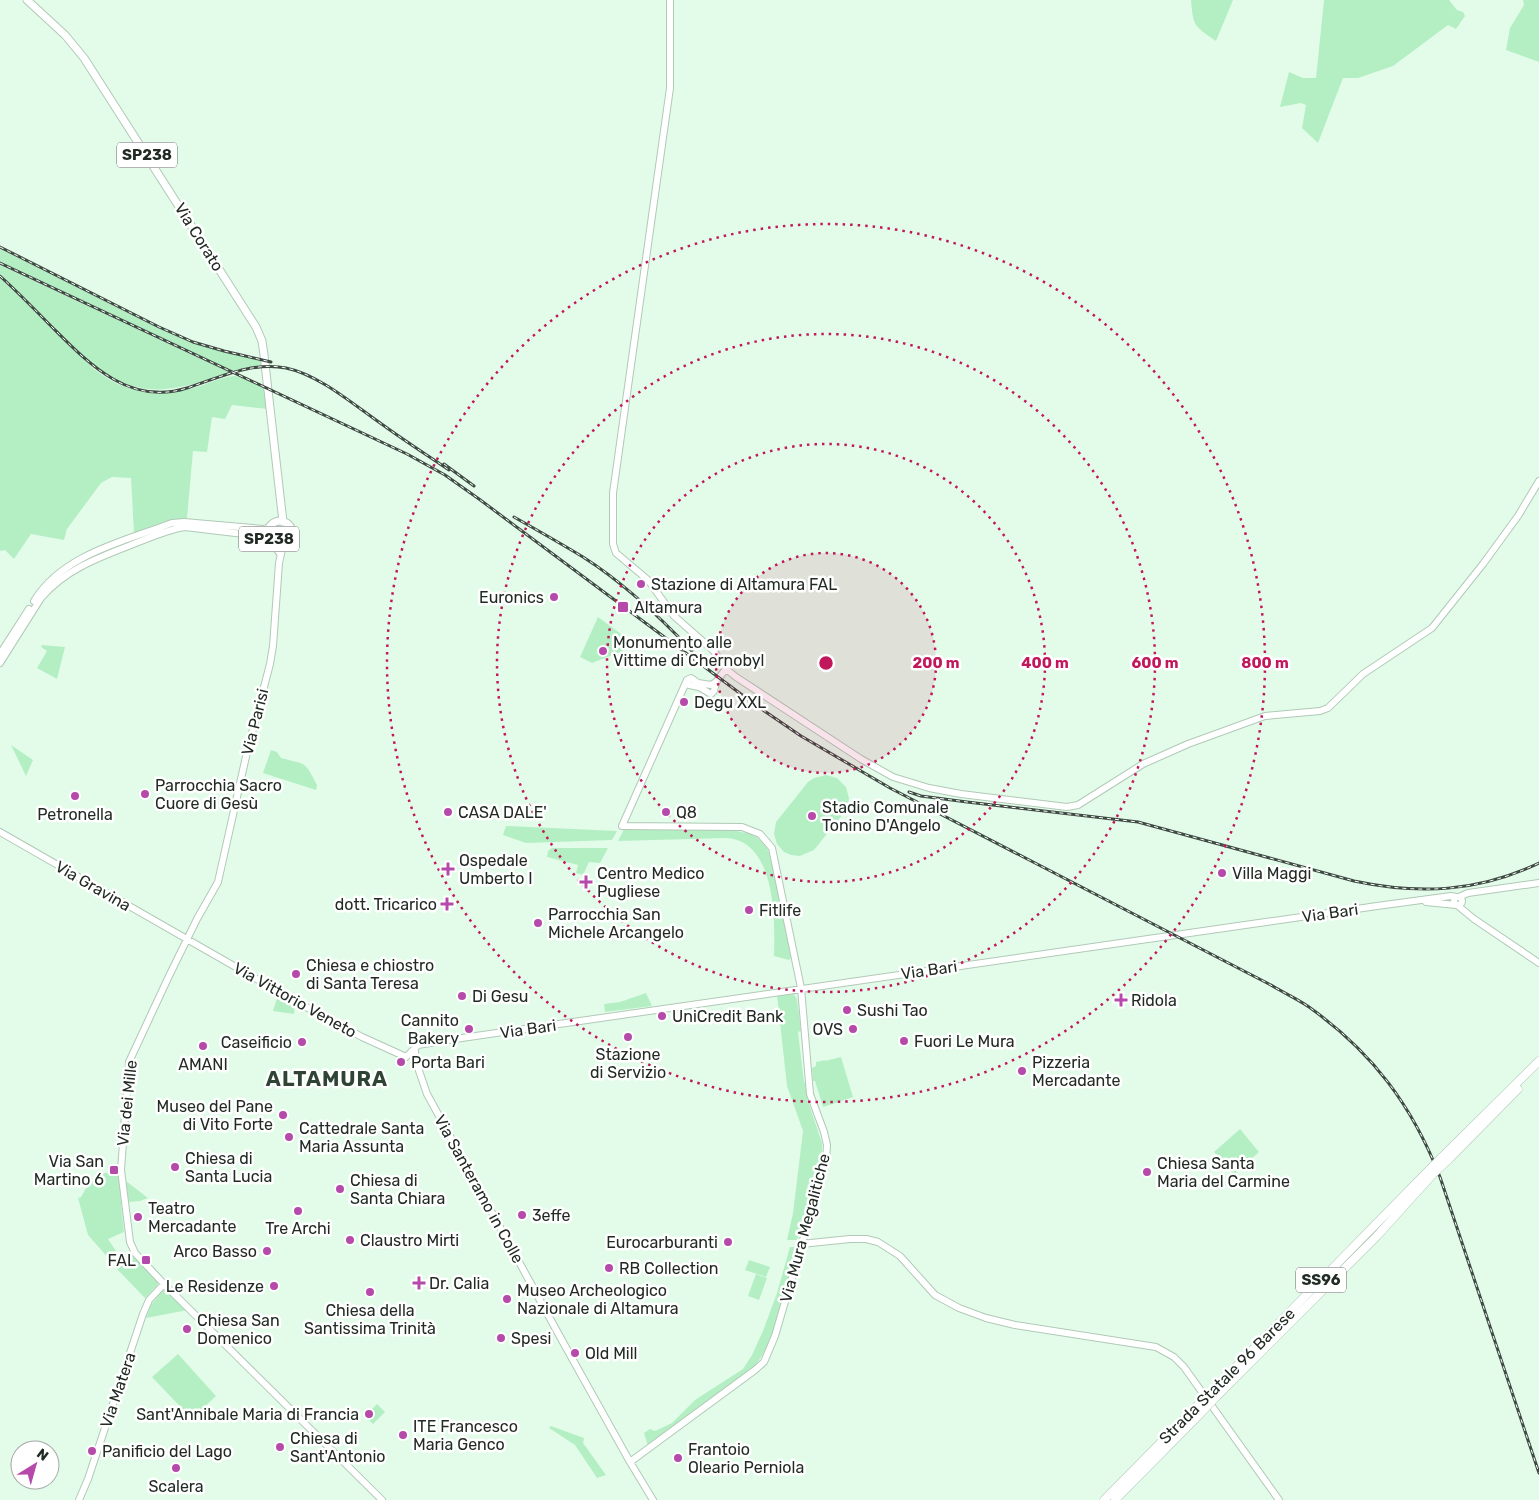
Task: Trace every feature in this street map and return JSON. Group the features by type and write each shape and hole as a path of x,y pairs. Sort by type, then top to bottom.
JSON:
{"highway":[{"name":"Strada Statale 96 Barese","path":"1449,1154 1539,1061"},
{"name":"Strada Statale 96 Barese","path":"1104,1500 1214,1394 1431,1171 1539,1068"},
{"name":"Strada Statale 96 Barese","path":"1115,1500 1196,1412"}],"main road":[{"name":"Via Corato","path":"27,0 65,35 84,58 256,327 262,341 264,355 283,522"},
{"path":"670,0 670,88 613,493 613,544 616,553 648,580 674,616 713,650 725,668 861,760 893,777 928,788 1067,807 1078,805 1144,764 1188,744 1265,716 1320,711 1328,708 1363,674 1432,628 1501,540 1526,505 1539,481"},
{"path":"0,654 43,588 81,558 172,524 184,522 263,530 271,525 281,512"},
{"name":"SP238","path":"271,540 283,545 289,540 292,533 290,527 283,522 271,525 271,540 280,554"},
{"path":"0,663 47,590 67,574 88,562 179,528 195,528 271,540"},
{"name":"Via Parisi","path":"187,940 218,882 247,752 270,664 280,554 283,545"},
{"name":"Via Mura Megalitiche","path":"630,1462 764,1362 775,1336 826,1161 827,1146 824,1132 810,1094 801,988 772,848 755,831 742,827 622,826 683,693 691,684 711,686 725,668"},
{"name":"Via Gravina","path":"0,832 187,940"},
{"path":"1539,883 1472,893 1459,901 1468,914 1539,963"},
{"name":"Via Bari","path":"415,1047 454,1039 801,988 1420,900 1459,901"},
{"name":"Via Vittorio Veneto","path":"187,940 297,1003 365,1038 406,1057 415,1047"},
{"name":"Via dei Mille","path":"164,1284 132,1248 124,1205 121,1170 129,1062 187,940"},
{"name":"Via Santeramo in Colle","path":"415,1047 415,1059 427,1094 630,1462 653,1500"},
{"path":"801,1244 850,1239 866,1239 878,1242 900,1256 930,1291 940,1299 986,1318 1015,1325 1141,1344 1164,1350 1184,1367 1279,1500"},
{"path":"164,1284 382,1500"},
{"name":"Via Matera","path":"79,1500 88,1479 143,1314 149,1300 164,1284"}],"green space":[{"path":"1191,0 1233,0 1216,41 1196,25"},
{"path":"1324,0 1449,0 1465,16 1456,29 1448,25 1393,66 1358,78 1343,78 1318,143 1302,128 1306,105 1301,103 1280,107 1289,72 1303,78 1316,78"},
{"path":"1523,0 1539,0 1539,62 1506,50 1510,28 1524,5"},
{"path":"0,249 158,328 206,347 262,361 263,366 234,372 0,262"},
{"path":"0,265 231,373 191,385 173,388 140,388 123,383 106,374 88,360 0,274"},
{"path":"0,277 94,369 119,385 145,392 158,393 185,390 237,376 266,389 268,409 232,405 225,419 212,417 207,452 193,451 187,518 166,521 134,533 131,478 112,477 101,483 67,529 64,540 31,534 14,559 5,550 0,551"},
{"path":"279,524 285,527 288,533 285,539 279,542 273,539 270,533 273,527"},
{"path":"598,617 632,642 626,650 592,663 580,657"},
{"path":"42,645 65,647 57,679 37,668 47,651 41,647"},
{"path":"11,745 33,760 26,776"},
{"path":"271,750 277,752 281,758 307,767 317,785 316,790 263,773"},
{"path":"826,775 837,778 846,787 849,798 847,809 814,850 800,856 784,852 777,844 774,834 776,822 808,782 814,778"},
{"path":"506,826 617,831 612,840 526,843 503,835"},
{"path":"624,829 732,830 751,834 758,838 767,848 773,864 791,958 789,960 774,956 774,923 769,885 764,867 755,853 743,843 727,838 618,841"},
{"path":"552,848 608,848 600,863 589,862 583,875 576,873 578,865 547,857 548,851"},
{"path":"646,993 652,1006 605,1012 604,1004 620,1002"},
{"path":"794,994 797,999 801,1031 798,1032 804,1082 806,1083 807,1098 822,1143 822,1151 799,1237 796,1240 787,1240 793,1213 803,1131 787,1086 777,995"},
{"path":"278,995 295,1004 294,1014 273,1011"},
{"path":"841,1057 853,1097 823,1107 815,1081 813,1081 812,1068 816,1066 816,1062"},
{"path":"1240,1129 1259,1152 1234,1175 1214,1152"},
{"path":"103,1173 118,1173 124,1232 108,1239 118,1254 110,1260 88,1235 78,1198 81,1197 92,1180"},
{"path":"126,1181 148,1198 129,1202"},
{"path":"790,1247 795,1247 797,1250 781,1311 776,1327 754,1367 648,1446 644,1433 650,1429 655,1431 672,1423 695,1400 743,1369 763,1331 777,1293"},
{"path":"131,1252 160,1282 145,1298 114,1266"},
{"path":"749,1260 770,1267 766,1277 745,1270"},
{"path":"756,1274 767,1278 759,1300 748,1296"},
{"path":"165,1288 188,1310 146,1318 151,1305"},
{"path":"178,1354 216,1396 192,1419 152,1377"},
{"path":"377,1404 385,1412 373,1424 365,1416"},
{"path":"551,1426 584,1438 583,1443 606,1475 597,1478 575,1445 549,1428"}],"railway":[{"path":"0,247 159,327 193,342 271,362"},
{"path":"0,263 407,454 445,475 757,706 801,736 890,788 1269,984 1304,1004 1332,1024 1352,1042 1388,1082 1417,1126 1429,1151 1440,1177 1539,1473"},
{"path":"0,276 82,356 113,379 129,387 147,391 166,392 187,388 223,375 248,369 274,366 286,368 312,377 324,384 449,470"},
{"path":"444,464 474,486"},
{"path":"514,517 583,557 613,578 667,625 692,651"},
{"path":"909,792 921,796 1138,822 1354,881 1402,888 1425,889 1471,885 1516,873 1539,863"}],"place":[{"name":"Stazione di Altamura FAL","path":"641,584"},
{"name":"Euronics","path":"554,597"},
{"name":"Altamura","path":"623,607"},
{"name":"Monumento alle Vittime di Chernobyl","path":"603,651"},
{"name":"Degu XXL","path":"684,702"},
{"name":"Parrocchia Sacro Cuore di Gesù","path":"145,794"},
{"name":"Petronella","path":"75,796"},
{"name":"CASA DALE'","path":"448,812"},
{"name":"Q8","path":"666,812"},
{"name":"Stadio Comunale Tonino D'Angelo","path":"812,816"},
{"name":"Ospedale Umberto I","path":"448,869"},
{"name":"Villa Maggi","path":"1222,873"},
{"name":"Centro Medico Pugliese","path":"586,882"},
{"name":"dott. Tricarico","path":"447,904"},
{"name":"Fitlife","path":"749,910"},
{"name":"Parrocchia San Michele Arcangelo","path":"538,923"},
{"name":"Chiesa e chiostro di Santa Teresa","path":"296,974"},
{"name":"Di Gesu","path":"462,996"},
{"name":"Ridola","path":"1121,1000"},
{"name":"Sushi Tao","path":"847,1010"},
{"name":"UniCredit Bank","path":"662,1016"},
{"name":"Cannito Bakery","path":"469,1029"},
{"name":"OVS","path":"853,1029"},
{"name":"Stazione di Servizio","path":"628,1037"},
{"name":"Fuori Le Mura","path":"904,1041"},
{"name":"Caseificio","path":"302,1042"},
{"name":"AMANI","path":"203,1046"},
{"name":"Porta Bari","path":"401,1062"},
{"name":"Pizzeria Mercadante","path":"1022,1071"},
{"name":"Museo del Pane di Vito Forte","path":"283,1115"},
{"name":"Cattedrale Santa Maria Assunta","path":"289,1137"},
{"name":"Chiesa di Santa Lucia","path":"175,1167"},
{"name":"Via San Martino 6","path":"114,1170"},
{"name":"Chiesa Santa Maria del Carmine","path":"1147,1172"},
{"name":"Chiesa di Santa Chiara","path":"340,1189"},
{"name":"Tre Archi","path":"298,1211"},
{"name":"3effe","path":"522,1215"},
{"name":"Teatro Mercadante","path":"138,1217"},
{"name":"Claustro Mirti","path":"350,1240"},
{"name":"Eurocarburanti","path":"728,1242"},
{"name":"Arco Basso","path":"267,1251"},
{"name":"FAL","path":"146,1260"},
{"name":"RB Collection","path":"609,1268"},
{"name":"Dr. Calia","path":"419,1283"},
{"name":"Le Residenze","path":"274,1286"},
{"name":"Chiesa della Santissima Trinità","path":"370,1292"},
{"name":"Museo Archeologico Nazionale di Altamura","path":"507,1299"},
{"name":"Chiesa San Domenico","path":"187,1329"},
{"name":"Spesi","path":"501,1338"},
{"name":"Old Mill","path":"575,1353"},
{"name":"Sant'Annibale Maria di Francia","path":"369,1414"},
{"name":"ITE Francesco Maria Genco","path":"403,1435"},
{"name":"Chiesa di Sant'Antonio","path":"280,1447"},
{"name":"Panificio del Lago","path":"92,1451"},
{"name":"Frantoio Oleario Perniola","path":"678,1458"},
{"name":"Scalera","path":"176,1468"}],"district":[{"name":"ALTAMURA","path":"327,1078"}]}
